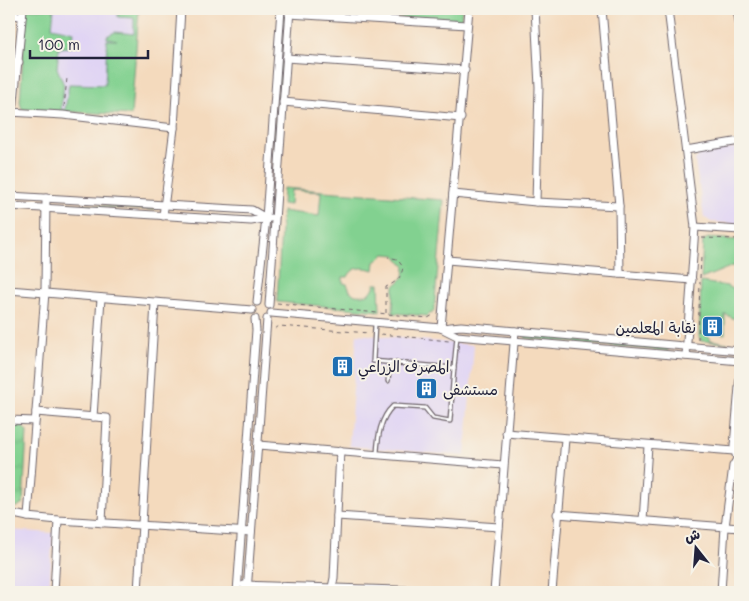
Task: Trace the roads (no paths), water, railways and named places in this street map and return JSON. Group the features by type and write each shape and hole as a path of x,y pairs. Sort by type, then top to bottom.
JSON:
{"street":[{"path":"164,216 174,128 182,9"},
{"path":"247,589 269,316 272,303 274,160 281,9"},
{"path":"441,328 461,118 469,9"},
{"path":"535,9 539,87 536,202"},
{"path":"602,9 619,206 620,274"},
{"path":"668,9 695,227 686,356"},
{"path":"737,9 740,28"},
{"path":"252,310 257,302 266,218 283,102 289,11 468,26"},
{"path":"9,15 23,13 19,62 11,112 63,115 174,128"},
{"path":"286,58 465,70"},
{"path":"9,61 19,62"},
{"path":"283,102 461,118"},
{"path":"686,150 740,141"},
{"path":"453,194 536,202 619,206"},
{"path":"9,196 252,210 266,218"},
{"path":"28,516 45,292 46,198"},
{"path":"9,206 227,220 251,221 274,218"},
{"path":"227,220 228,209"},
{"path":"695,227 740,230"},
{"path":"447,260 692,280"},
{"path":"9,290 252,310"},
{"path":"93,417 101,298"},
{"path":"257,302 272,303"},
{"path":"138,592 144,526 155,303"},
{"path":"252,310 256,330 238,588 461,592"},
{"path":"255,319 260,321 269,316 441,328 461,326 740,351"},
{"path":"441,328 456,339 515,341 740,361"},
{"path":"494,592 515,331"},
{"path":"721,592 725,527 733,466 738,460 734,452 740,375"},
{"path":"36,412 107,418 102,523"},
{"path":"9,420 35,421"},
{"path":"506,433 734,452"},
{"path":"552,592 557,514 565,438"},
{"path":"258,445 503,465"},
{"path":"643,521 648,446"},
{"path":"331,590 334,578 340,451"},
{"path":"9,513 58,520 251,532"},
{"path":"557,514 740,528"},
{"path":"337,516 499,526"},
{"path":"54,592 58,520"}],"lane":[{"path":"375,323 373,361 454,368"},
{"path":"377,455 381,425 388,410 393,406 425,408 434,418 450,420 456,339"},
{"path":"388,382 390,362"}],"place":[{"name":"نقابة المعلمين","path":"712,327"},
{"name":"المصرف الزراعي","path":"342,366"},
{"name":"مستشفى","path":"427,389"}]}
